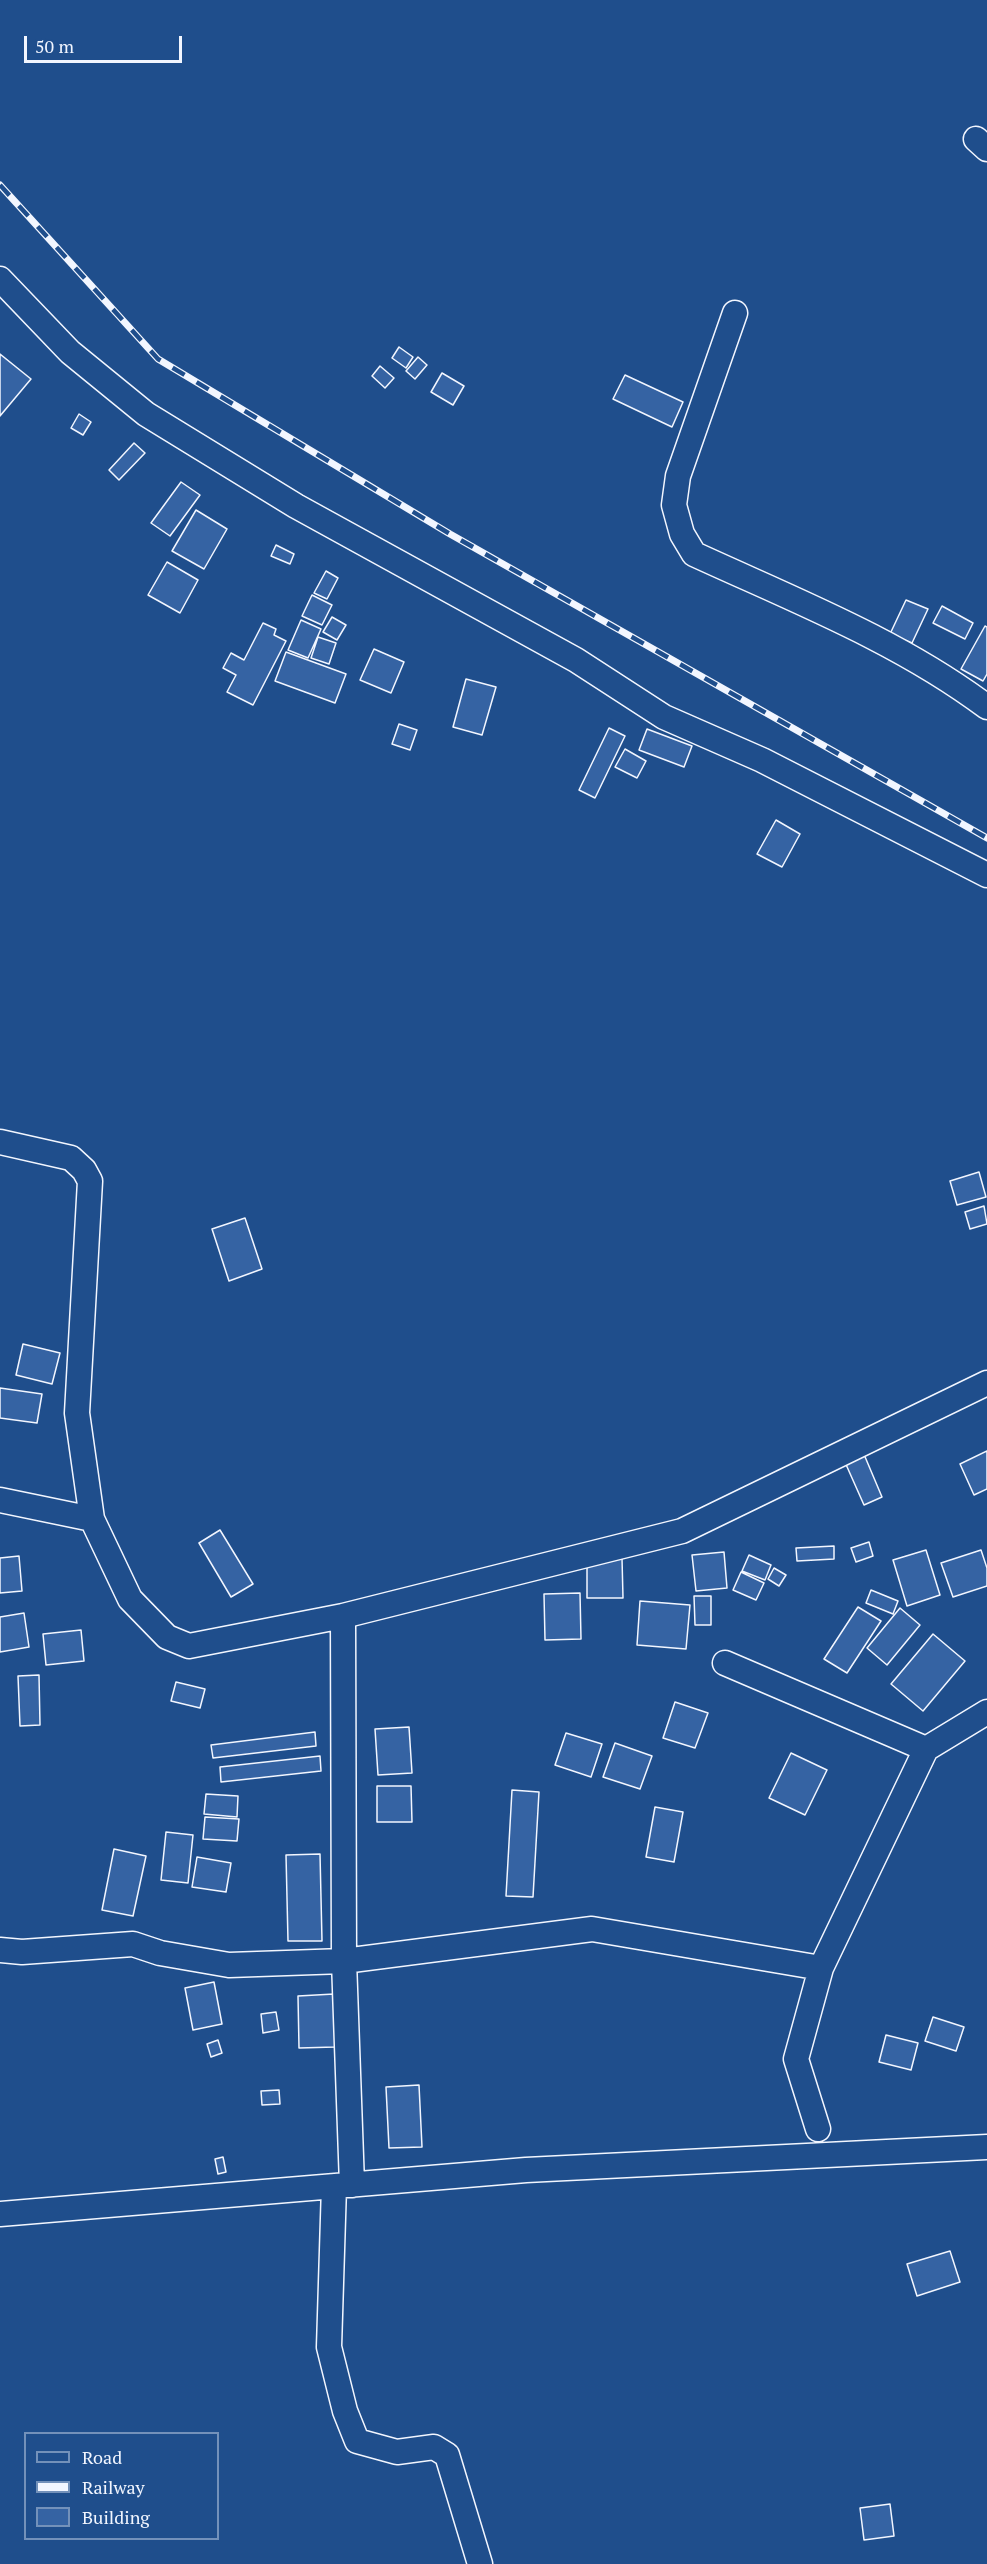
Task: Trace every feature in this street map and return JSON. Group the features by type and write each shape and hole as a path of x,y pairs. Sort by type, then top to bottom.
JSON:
{"street":[{"path":"0,279 70,352 146,414 296,506 576,660 664,717 762,760 987,875"},
{"path":"735,313 678,476 675,505 681,534 694,554 888,644 955,684 987,708"},
{"path":"0,1143 70,1158 84,1170 90,1181 77,1413 92,1519 130,1599 167,1637 189,1646 343,1616 682,1531 987,1383"},
{"path":"0,1500 92,1519"},
{"path":"343,1616 343,2185 329,2347 345,2411 357,2441 397,2452 434,2446 447,2455 480,2564"},
{"path":"726,1663 926,1749"},
{"path":"818,2129 796,2059 821,1968 926,1749 987,1712"},
{"path":"0,1950 22,1952 133,1944 160,1953 229,1965 344,1961 592,1929 821,1968"},
{"path":"0,2214 526,2170 987,2146"}],"building":[{"path":"399,347 413,357 406,368 392,358"},
{"path":"0,354 31,379 0,416"},
{"path":"418,357 427,365 415,379 406,371"},
{"path":"380,366 394,378 385,388 372,376"},
{"path":"442,373 464,386 453,405 431,392"},
{"path":"625,375 683,402 672,427 613,399"},
{"path":"79,414 91,422 83,435 71,428"},
{"path":"134,443 145,453 119,480 109,470"},
{"path":"181,482 200,495 170,536 151,523"},
{"path":"196,510 227,529 204,569 172,551"},
{"path":"276,545 294,554 290,564 271,556"},
{"path":"167,562 198,580 180,613 148,595"},
{"path":"326,571 338,578 327,599 314,593"},
{"path":"312,595 332,605 322,625 302,616"},
{"path":"906,600 928,609 912,643 890,634"},
{"path":"942,606 973,623 965,639 933,623"},
{"path":"332,617 346,625 337,640 323,632"},
{"path":"301,620 321,629 308,658 288,650"},
{"path":"263,623 276,629 274,635 286,641 253,705 227,692 236,675 223,668 231,653 244,660"},
{"path":"985,626 987,627 987,674 983,681 961,669"},
{"path":"318,637 336,643 329,664 311,658"},
{"path":"374,649 404,662 391,693 360,680"},
{"path":"286,652 346,674 335,703 275,681"},
{"path":"466,679 496,687 482,735 453,727"},
{"path":"399,724 417,730 410,750 392,744"},
{"path":"609,728 625,736 595,798 579,790"},
{"path":"647,729 692,746 684,767 639,750"},
{"path":"625,749 646,761 637,778 615,767"},
{"path":"776,820 800,834 782,867 757,854"},
{"path":"979,1172 986,1197 957,1205 950,1181"},
{"path":"984,1206 987,1224 970,1229 965,1212"},
{"path":"245,1218 262,1269 229,1281 212,1229"},
{"path":"23,1344 60,1353 52,1384 16,1375"},
{"path":"0,1388 42,1394 37,1423 0,1418"},
{"path":"987,1451 987,1489 974,1495 960,1464"},
{"path":"863,1452 882,1497 864,1505 844,1460"},
{"path":"220,1530 253,1584 231,1597 199,1543"},
{"path":"869,1542 873,1556 856,1562 851,1548"},
{"path":"834,1546 834,1559 797,1561 796,1548"},
{"path":"926,1550 940,1595 907,1606 893,1560"},
{"path":"981,1550 987,1568 987,1586 953,1597 941,1563"},
{"path":"724,1552 727,1588 696,1591 692,1555"},
{"path":"749,1555 771,1565 765,1580 742,1571"},
{"path":"19,1556 22,1591 0,1593 0,1558"},
{"path":"622,1558 623,1598 587,1598 587,1559"},
{"path":"774,1568 786,1575 779,1586 768,1579"},
{"path":"741,1572 764,1583 756,1600 733,1590"},
{"path":"871,1590 898,1601 893,1614 866,1603"},
{"path":"580,1593 581,1639 545,1640 544,1594"},
{"path":"694,1596 711,1596 711,1625 695,1625"},
{"path":"640,1601 690,1605 686,1649 637,1645"},
{"path":"858,1607 881,1621 847,1673 824,1659"},
{"path":"900,1608 920,1625 887,1665 867,1648"},
{"path":"24,1613 29,1647 0,1652 0,1617"},
{"path":"81,1630 84,1661 46,1665 43,1634"},
{"path":"933,1634 965,1661 923,1711 891,1684"},
{"path":"39,1675 40,1725 20,1726 18,1676"},
{"path":"176,1682 205,1689 200,1708 171,1701"},
{"path":"675,1702 708,1713 695,1748 663,1738"},
{"path":"409,1727 412,1773 378,1775 375,1729"},
{"path":"315,1732 316,1746 213,1758 211,1745"},
{"path":"566,1733 602,1744 591,1777 555,1765"},
{"path":"615,1743 652,1756 640,1789 603,1777"},
{"path":"791,1753 827,1770 805,1815 769,1798"},
{"path":"320,1756 321,1771 221,1782 220,1767"},
{"path":"377,1786 411,1786 412,1822 377,1822"},
{"path":"512,1790 539,1792 533,1897 506,1896"},
{"path":"206,1794 238,1796 237,1817 204,1814"},
{"path":"655,1807 683,1812 674,1862 646,1857"},
{"path":"205,1817 239,1819 237,1841 203,1839"},
{"path":"166,1832 193,1835 188,1883 161,1880"},
{"path":"114,1849 146,1856 133,1916 102,1910"},
{"path":"320,1854 322,1941 288,1941 286,1855"},
{"path":"197,1857 231,1863 226,1892 192,1887"},
{"path":"214,1982 222,2024 193,2030 185,1988"},
{"path":"334,1994 335,2047 299,2048 298,1996"},
{"path":"276,2012 279,2030 263,2033 261,2014"},
{"path":"933,2017 964,2027 956,2051 925,2041"},
{"path":"886,2035 918,2043 911,2070 879,2062"},
{"path":"218,2040 222,2053 211,2057 207,2044"},
{"path":"419,2085 422,2147 389,2148 386,2087"},
{"path":"279,2090 280,2104 262,2105 261,2091"},
{"path":"223,2157 226,2172 218,2174 215,2159"},
{"path":"950,2251 960,2282 917,2296 907,2264"},
{"path":"890,2504 894,2536 864,2540 860,2508"}],"railway":[{"path":"0,185 158,359 450,534 987,838"}]}
